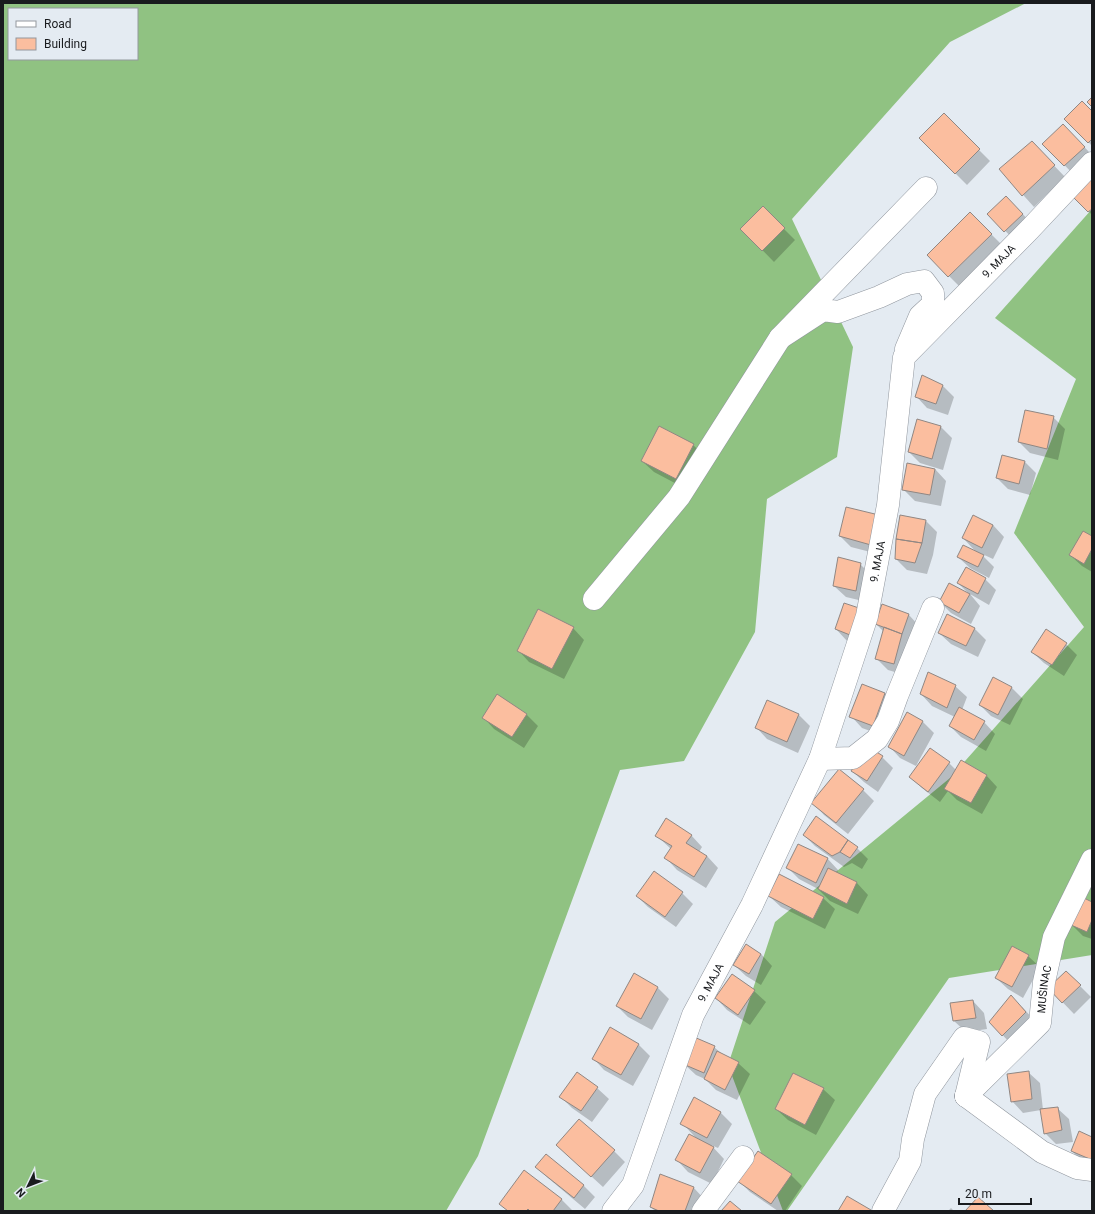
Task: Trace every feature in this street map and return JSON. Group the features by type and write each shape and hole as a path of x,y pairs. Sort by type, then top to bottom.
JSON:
{"street":[{"name":"9. MAJA","path":"904,358 1092,163"},
{"name":"9. MAJA","path":"594,599 679,498 780,338 926,188"},
{"name":"9. MAJA","path":"613,1211 633,1185 694,1015 752,905 820,759 867,616 888,505 904,358 907,345 920,316 933,304 933,293 924,281 908,284 880,297 838,312 823,310 780,338"},
{"path":"820,759 853,758 877,738 888,721 933,608"},
{"name":"MUŠINAC","path":"966,1096 1040,1023 1044,982 1054,937 1092,860"},
{"path":"883,1211 910,1161 913,1139 925,1094 964,1038 979,1042 966,1096 1042,1152 1077,1168 1092,1170"},
{"path":"703,1211 742,1158"}],"green space":[{"path":"3,3 1026,3 950,42 792,219 853,347 837,457 767,499 755,632 684,761 620,770 478,1156 446,1211 3,1211"},
{"path":"1092,209 1092,955 949,978 787,1211 783,1211 728,1065 775,922 950,778 1084,627 1014,533 1076,379 995,318"}],"building":[{"path":"1092,97 1092,107 1087,102"},
{"path":"1082,101 1092,111 1092,139 1088,143 1064,119"},
{"path":"944,113 980,149 955,174 919,138"},
{"path":"1063,124 1085,147 1064,166 1042,144"},
{"path":"1032,141 1055,165 1022,196 999,169"},
{"path":"1092,176 1092,209 1088,212 1071,195"},
{"path":"1006,196 1023,214 1004,232 987,214"},
{"path":"763,206 785,228 762,251 740,229"},
{"path":"970,212 992,234 948,277 927,255"},
{"path":"922,375 943,385 936,404 915,397"},
{"path":"1025,410 1054,416 1047,449 1018,442"},
{"path":"917,419 941,426 932,459 908,452"},
{"path":"659,426 694,444 676,479 641,461"},
{"path":"1002,455 1025,461 1019,484 996,478"},
{"path":"907,463 935,469 930,495 902,490"},
{"path":"846,507 879,515 871,545 839,536"},
{"path":"900,515 926,520 922,543 896,539"},
{"path":"973,515 993,525 982,548 962,538"},
{"path":"1083,531 1092,536 1092,549 1084,564 1069,555"},
{"path":"896,539 922,543 915,563 895,559"},
{"path":"963,545 984,555 978,567 957,557"},
{"path":"838,557 861,563 856,591 833,586"},
{"path":"966,567 986,578 978,594 957,583"},
{"path":"949,583 970,594 959,613 939,602"},
{"path":"844,603 859,608 850,635 835,629"},
{"path":"882,604 909,614 902,634 875,624"},
{"path":"538,609 574,627 552,669 517,651"},
{"path":"947,614 975,628 966,646 938,633"},
{"path":"884,627 902,634 894,664 875,659"},
{"path":"1046,629 1067,643 1052,665 1031,652"},
{"path":"928,672 956,685 947,708 920,694"},
{"path":"993,677 1012,687 998,715 979,705"},
{"path":"862,684 885,693 873,726 849,717"},
{"path":"497,694 527,714 512,737 482,718"},
{"path":"767,700 799,714 787,742 755,728"},
{"path":"959,707 985,721 974,740 949,726"},
{"path":"907,712 923,721 904,756 888,747"},
{"path":"867,746 883,756 867,781 851,771"},
{"path":"930,748 950,762 928,792 909,777"},
{"path":"961,760 987,775 971,803 944,789"},
{"path":"839,769 864,789 836,823 811,803"},
{"path":"816,816 848,840 840,852 832,856 803,835"},
{"path":"666,818 692,835 686,843 707,856 694,877 664,858 672,846 655,836"},
{"path":"848,840 858,847 850,858 840,852"},
{"path":"798,844 828,858 816,883 786,868"},
{"path":"828,868 857,882 847,904 818,889"},
{"path":"654,871 683,892 665,917 636,896"},
{"path":"779,874 824,897 813,919 768,896"},
{"path":"1082,897 1092,902 1092,920 1087,932 1071,925"},
{"path":"746,944 761,954 749,974 733,965"},
{"path":"1012,946 1029,955 1012,987 995,978"},
{"path":"1066,971 1081,985 1062,1003 1048,988"},
{"path":"634,973 658,987 641,1019 616,1006"},
{"path":"732,974 755,990 738,1015 715,998"},
{"path":"1011,995 1026,1012 1002,1036 989,1022"},
{"path":"973,1000 976,1018 953,1021 950,1003"},
{"path":"610,1027 639,1044 621,1075 592,1059"},
{"path":"694,1037 715,1046 704,1073 683,1064"},
{"path":"717,1051 739,1062 725,1090 704,1079"},
{"path":"1029,1071 1032,1099 1011,1102 1007,1074"},
{"path":"577,1072 598,1087 581,1111 559,1097"},
{"path":"793,1073 824,1088 805,1125 775,1109"},
{"path":"694,1097 721,1112 707,1138 680,1124"},
{"path":"1058,1107 1062,1130 1044,1134 1040,1109"},
{"path":"579,1119 615,1150 591,1177 556,1145"},
{"path":"1079,1131 1092,1137 1092,1160 1071,1151"},
{"path":"689,1134 714,1147 700,1173 675,1160"},
{"path":"758,1151 792,1174 771,1204 737,1181"},
{"path":"546,1154 584,1185 574,1198 535,1167"},
{"path":"524,1170 562,1199 553,1211 530,1211 528,1209 526,1211 508,1211 499,1204"},
{"path":"660,1174 694,1187 685,1211 659,1211 650,1207"},
{"path":"847,1196 871,1210 838,1211"},
{"path":"978,1197 994,1211 965,1211"},
{"path":"730,1201 742,1211 721,1211"}]}
